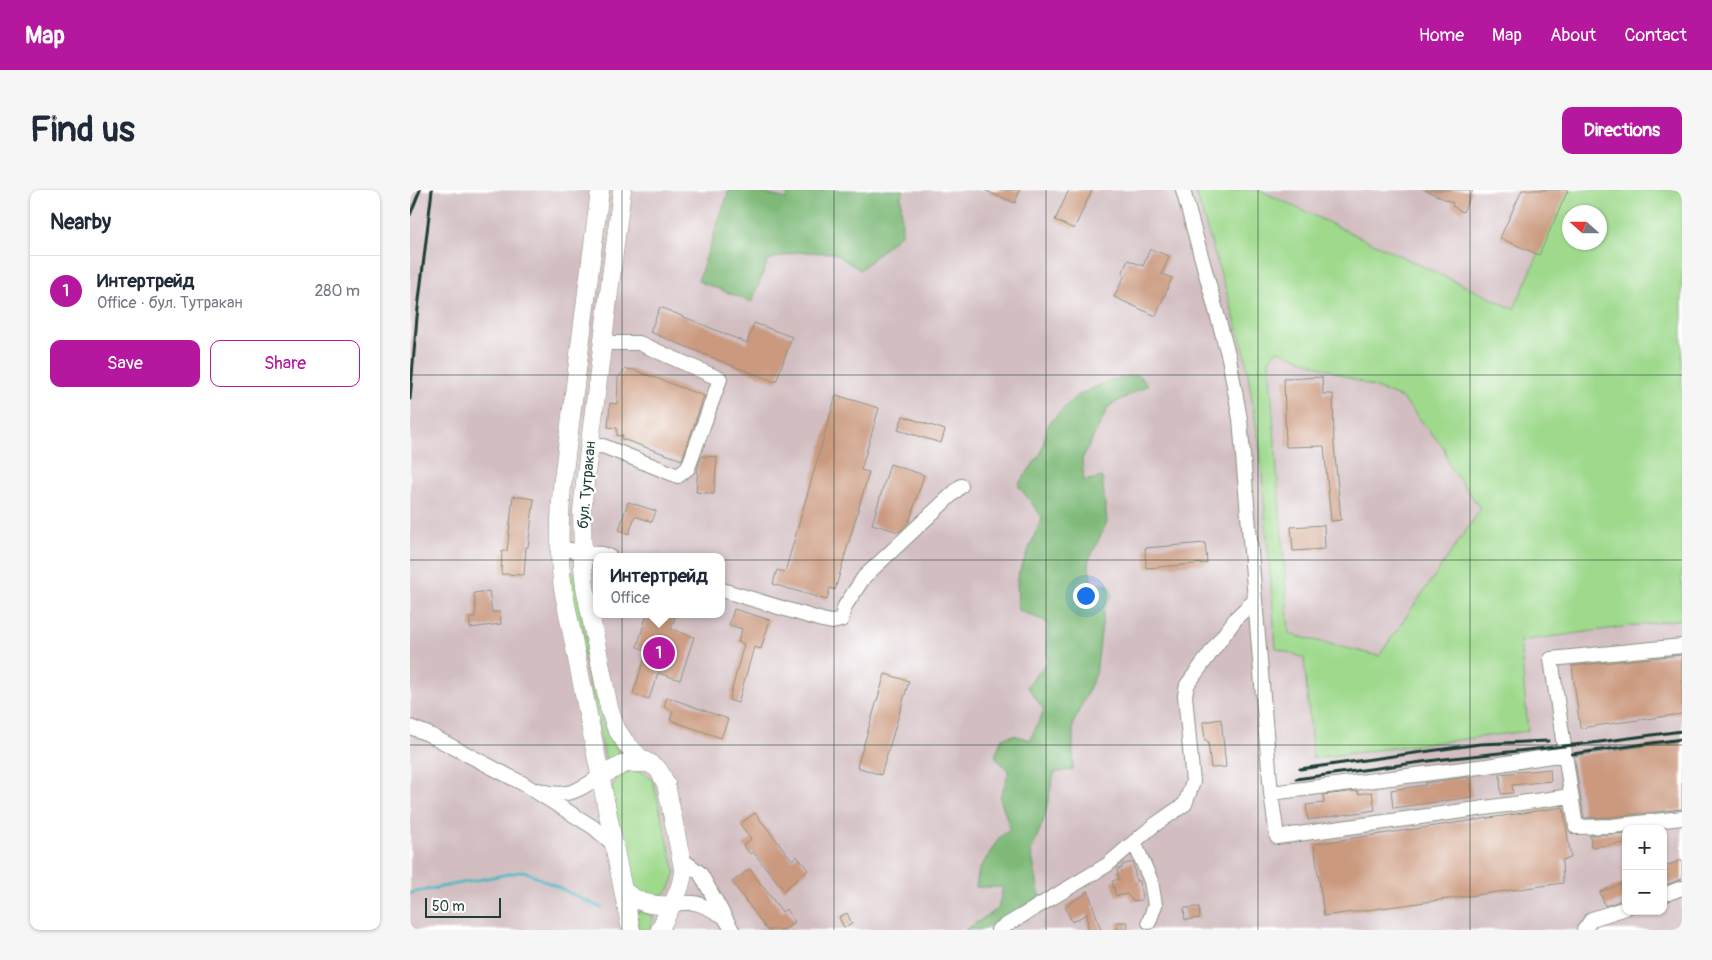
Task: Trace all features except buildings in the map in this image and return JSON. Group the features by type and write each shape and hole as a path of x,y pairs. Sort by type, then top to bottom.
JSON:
{"main road":[{"name":"бул. Тутракан","path":"600,190 562,487 559,547 563,589 631,930"},
{"name":"бул. Тутракан","path":"622,190 582,510 582,553 585,587 612,720 619,734 631,749 658,769 666,784 683,868 683,879 670,904 660,930"},
{"path":"600,776 626,763 650,763"},
{"path":"624,891 634,899 648,904 670,904"}],"street":[{"path":"1184,190 1229,358 1240,419 1277,837 1571,796"},
{"path":"590,447 603,446 678,476 688,468 720,379 639,343 603,343"},
{"path":"725,591 822,620 832,622 841,620 846,606 864,577 961,486"},
{"path":"559,547 582,553 593,554"},
{"path":"998,930 1107,865 1185,804 1193,782 1185,695 1188,685 1237,617 1255,600"},
{"path":"1682,646 1551,659 1576,827 1612,826 1682,818"},
{"path":"410,727 428,734 522,784 593,827 614,845"},
{"path":"1272,794 1565,754"},
{"path":"522,784 559,794 582,789 600,776"},
{"path":"1134,842 1151,881 1155,904 1149,922"},
{"path":"680,858 700,873 732,930"},
{"path":"1667,894 1682,888"},
{"path":"670,904 697,902 723,916"},
{"path":"1584,930 1592,919 1622,909"}],"shaded area":[{"path":"410,190 1682,190 1682,930 410,930"}],"green space":[{"path":"729,190 751,190 786,199 789,190 904,190 901,196 902,233 860,270 834,253 797,252 768,260 752,302 698,281"},
{"path":"1195,190 1259,190 1514,309 1567,190 1682,190 1682,619 1520,641 1528,731 1313,758 1304,658 1276,648 1260,449 1244,350","holes":["1277,350 1402,398 1444,448 1450,467 1481,509 1379,656 1289,634 1269,360"]},
{"path":"1139,375 1148,385 1109,406 1082,459 1084,481 1102,477 1107,522 1088,562 1092,584 1109,585 1112,596 1104,608 1096,674 1073,724 1073,770 1054,773 1044,819 1031,852 1040,897 982,930 965,930 998,909 1003,887 976,887 979,870 999,838 1010,829 1000,798 1009,772 995,756 1002,738 1014,735 1030,740 1044,710 1027,686 1047,662 1047,622 1018,610 1017,578 1042,517 1018,485 1041,453 1048,425 1075,397 1110,380"},
{"path":"573,571 604,727 620,754 606,762 568,578 570,572"},
{"path":"631,771 643,773 653,781 675,872 670,888 658,896 638,893 630,884 611,793 617,779"},
{"path":"638,911 653,916 650,930 638,930 636,913"}],"waterway":[{"path":"410,893 524,871 601,908"}],"railway":[{"path":"410,215 420,190"},
{"path":"410,399 417,317 432,190"},
{"path":"1296,779 1444,759 1682,731"},
{"path":"1572,754 1682,739"},
{"path":"1300,769 1480,744 1548,741"}],"place":[{"name":"Интертрейд","path":"659,653"}]}
